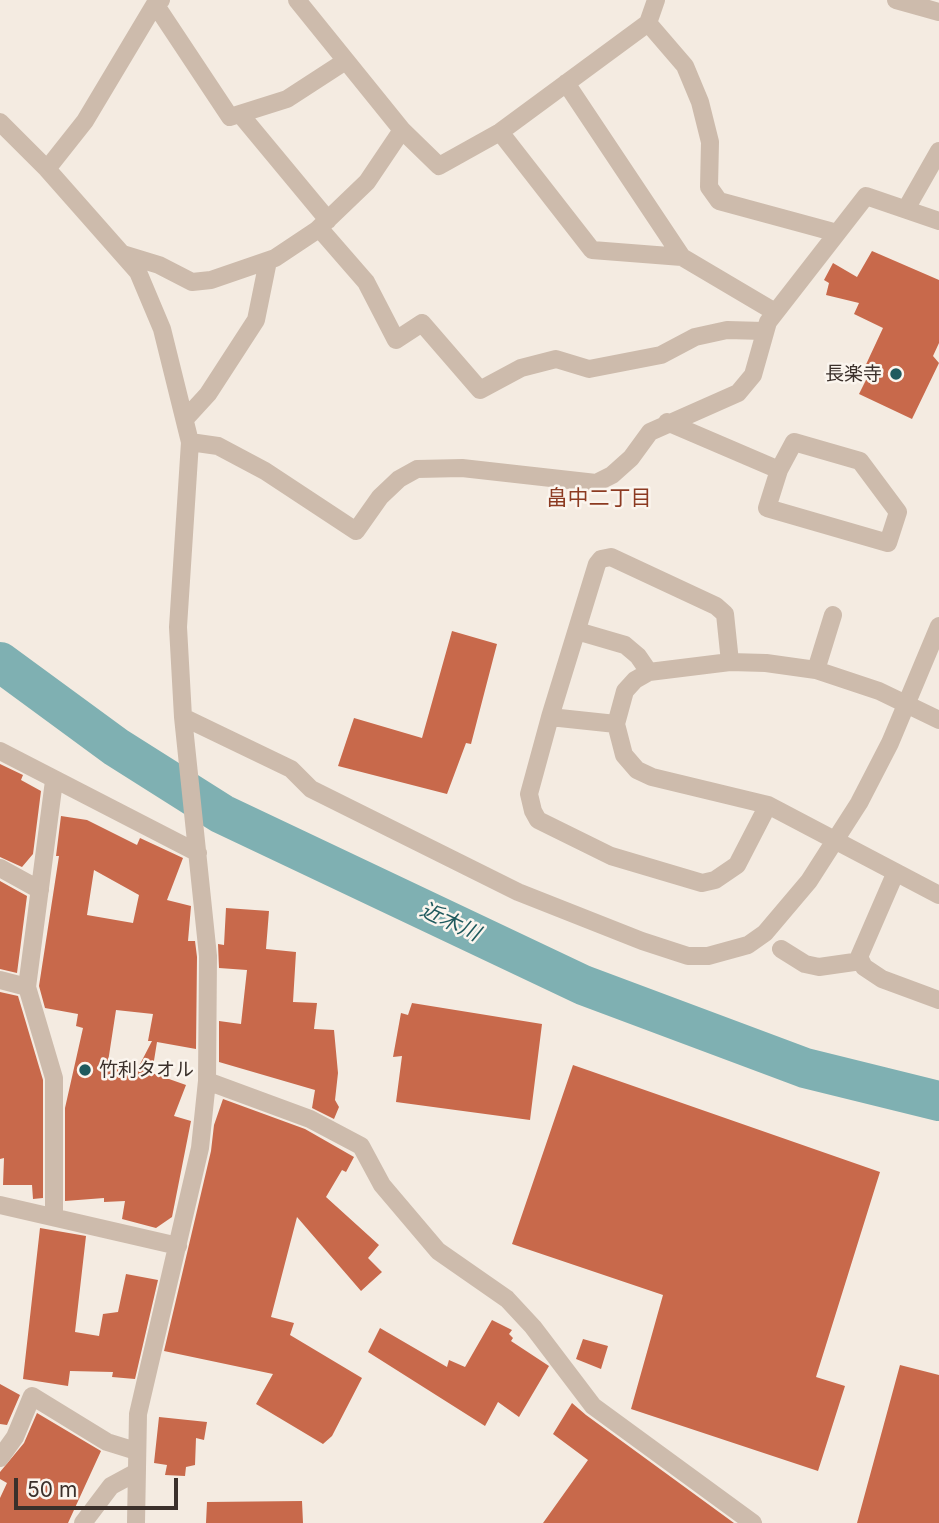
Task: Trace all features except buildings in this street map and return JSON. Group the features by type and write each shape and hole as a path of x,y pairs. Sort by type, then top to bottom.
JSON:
{"street":[{"path":"297,0 344,62 402,130 439,166 500,132 648,23 656,0"},
{"path":"896,0 939,12"},
{"path":"47,169 85,121 158,2 230,117 287,99 344,62"},
{"path":"648,23 685,66 701,102 710,142 709,187 719,201 837,233"},
{"path":"566,83 682,257 775,312"},
{"path":"240,114 366,282 396,340 422,323 480,390 521,368 556,359 589,369 662,355 695,337 727,330 764,331"},
{"path":"0,122 47,169 123,254 151,298 186,418 190,442 178,627 184,722 208,956 207,1081 200,1148 143,1393 136,1451 136,1523"},
{"path":"123,254 159,265 192,282 211,280 268,261 324,224 367,182 402,130"},
{"path":"500,132 592,250 682,257"},
{"path":"906,209 939,151"},
{"path":"190,442 218,446 265,471 356,531 380,497 399,479 417,468 463,468 596,484 612,475 631,458 650,432 667,422 738,393 753,374 761,356 764,331 775,312 866,196 939,221"},
{"path":"186,418 208,394 256,320 268,261"},
{"path":"667,422 779,470"},
{"path":"794,442 860,461 898,512 888,543 767,508 779,470 794,442"},
{"path":"730,662 725,614 716,606 611,557 601,559 597,564 550,717 529,794 533,811 538,820 611,856 702,883 715,880 737,865 768,805"},
{"path":"817,670 833,615"},
{"path":"184,722 291,769 311,789 518,892 580,919 688,956 708,956 748,945 765,933 809,881 859,803 908,704 939,626"},
{"path":"577,631 625,645 638,656 649,672"},
{"path":"939,720 853,680 817,670 766,663 730,662 649,672 635,680 625,691 616,724 624,755 637,770 652,777 738,795 768,805 939,895"},
{"path":"550,717 616,724"},
{"path":"0,751 54,781 197,849"},
{"path":"54,781 27,988 52,1064 54,1078 54,1217"},
{"path":"0,868 40,890"},
{"path":"895,874 861,950 861,961 864,967 882,979 939,1000"},
{"path":"781,949 805,964 820,967 861,961"},
{"path":"0,980 27,988"},
{"path":"207,1081 310,1119 361,1146 382,1185 438,1251 507,1299 533,1327 593,1406 753,1523"},
{"path":"0,1205 177,1246"},
{"path":"0,1458 15,1437 32,1396 107,1442 136,1451"},
{"path":"83,1523 111,1486 135,1473"}],"waterway":[{"name":"近木川","path":"0,662 116,747 222,814 583,985 805,1068 939,1101"}],"place":[{"name":"長楽寺","path":"896,374"},
{"name":"竹利タオル","path":"85,1070"}],"district":[{"name":"畠中二丁目","path":"599,499"}]}
